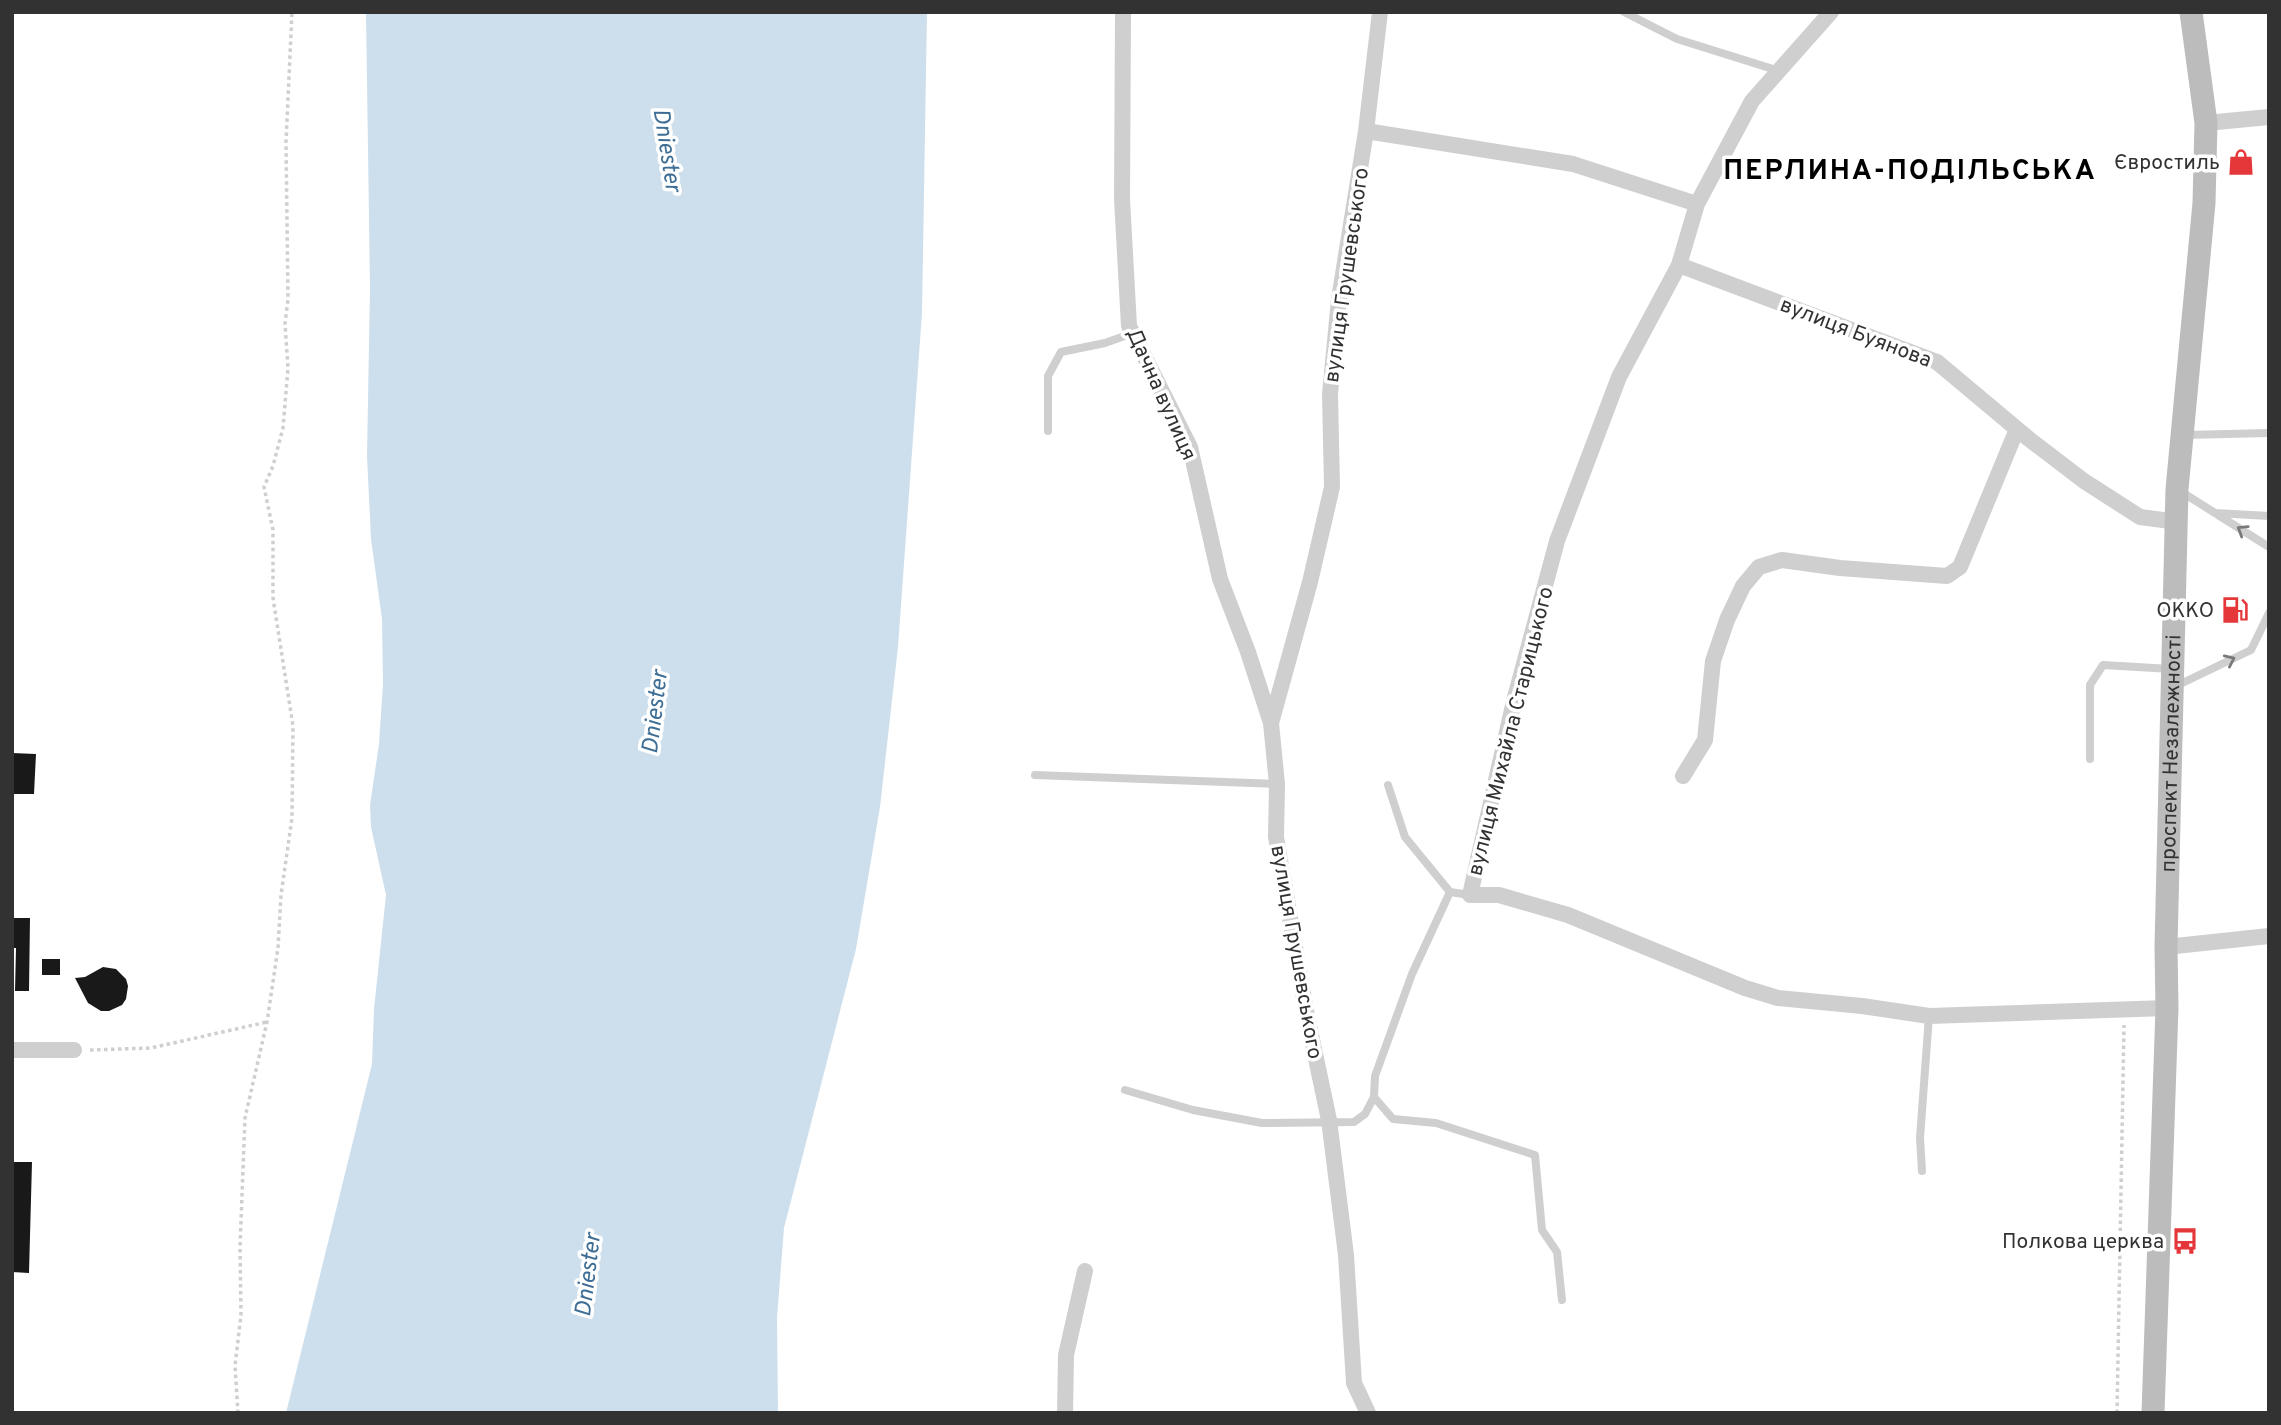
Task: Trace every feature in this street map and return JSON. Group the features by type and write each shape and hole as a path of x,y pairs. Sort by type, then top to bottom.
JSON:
{"main road":[{"name":"проспект Незалежності","path":"2153,1413 2167,1008 2171,678 2177,489 2204,203 2206,123 2191,12"}],"street":[{"name":"Дачна вулиця","path":"1123,12 1122,199 1129,326 1190,447 1220,579 1270,723"},
{"name":"вулиця Грушевського","path":"1368,1413 1353,1383 1346,1255 1329,1120 1307,1016 1276,837 1277,783 1270,723 1310,582 1332,487 1331,380 1339,299 1366,131 1380,12"},
{"name":"вулиця Михайла Старицького","path":"1831,12 1752,101 1696,204 1679,265 1619,377 1557,541 1514,701 1470,895 1499,895 1569,915 1745,988 1779,998 1929,1016 2167,1008"},
{"path":"2206,123 2269,117"},
{"path":"1366,131 1573,164 1696,204"},
{"name":"вулиця Буянова","path":"1679,265 1937,362 2084,481 2140,517 2178,522"},
{"path":"1684,776 1705,740 1713,661 1727,620 1742,586 1759,567 1782,560 1840,568 1947,576 1960,567 2017,429"},
{"path":"2166,947 2269,936"},
{"path":"12,1050 74,1050"},
{"path":"1065,1413 1066,1354 1085,1271"}],"lane":[{"path":"1623,12 1677,39 1779,71"},
{"path":"1048,431 1048,376 1061,352 1105,343 1133,333"},
{"path":"2182,435 2269,433"},
{"path":"2177,489 2269,547"},
{"path":"2215,513 2269,516"},
{"path":"2090,759 2090,685 2103,665 2171,678 2251,650 2269,613"},
{"path":"1035,775 1277,783"},
{"path":"1388,785 1405,837 1450,892 1470,895"},
{"path":"1125,1090 1193,1110 1262,1122 1354,1122 1365,1114 1374,1097 1375,1076 1412,974 1450,892"},
{"path":"1922,1171 1920,1138 1929,1016"},
{"path":"1374,1097 1393,1119 1436,1123 1535,1155 1542,1230 1558,1251 1562,1300"}],"path":[{"path":"238,1413 235,1366 242,1315 240,1247 245,1118 267,1022 292,818 293,726 273,598 273,530 264,487 273,466 283,428 288,368 285,324 288,299 286,142 292,12"},
{"path":"2117,1413 2125,1009"},
{"path":"74,1050 151,1048 267,1022"}],"water":[{"name":"Dniester","path":"366,12 927,12 922,313 898,647 880,807 856,949 784,1228 777,1318 778,1413 286,1413 372,1064 374,1009 386,895 371,827 370,805 379,744 383,684 382,619 371,539 367,456 370,288"}],"building":[{"path":"12,753 36,754 34,794 12,794"},
{"path":"12,918 30,918 29,991 15,991 16,948 12,948"},
{"path":"42,959 60,959 60,975 42,975"},
{"path":"103,967 116,969 126,979 128,986 122,1005 109,1011 101,1011 88,1003 75,978 85,977"},
{"path":"12,1162 32,1162 29,1273 12,1272"}],"place":[{"name":"Євростиль","path":"2241,162"},
{"name":"ОККО","path":"2235,610"},
{"name":"Полкова церква","path":"2185,1241"}],"district":[{"name":"ПЕРЛИНА-ПОДІЛЬСЬКА","path":"1910,169"}]}
